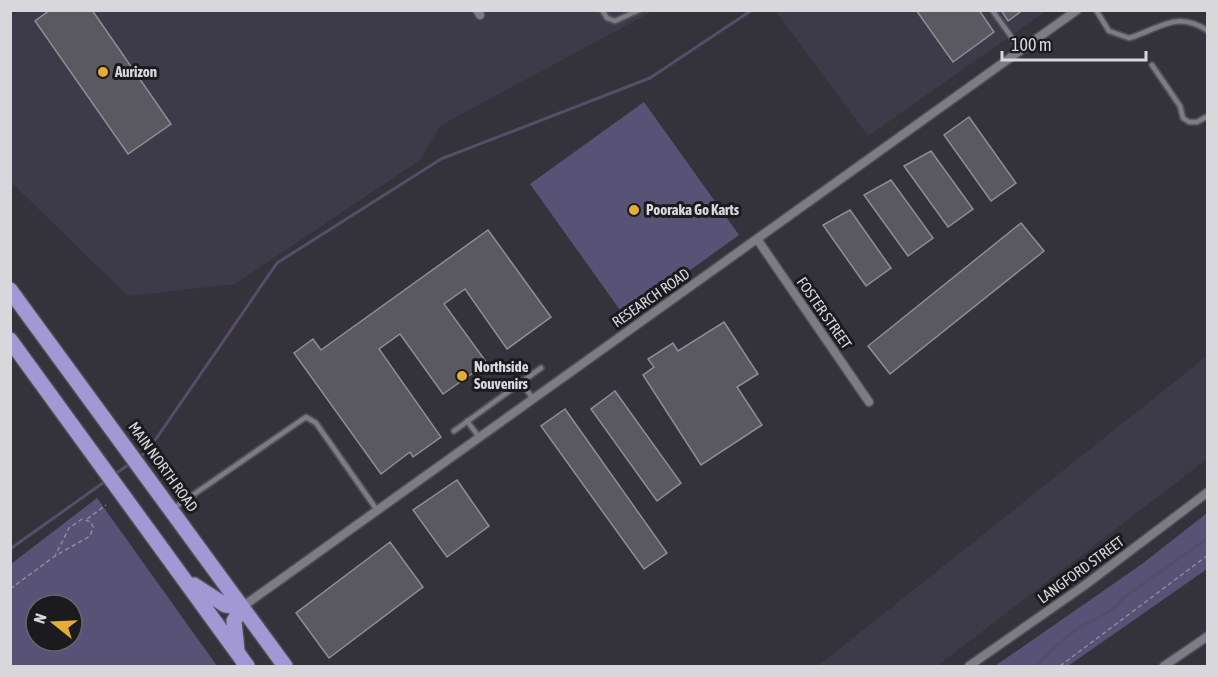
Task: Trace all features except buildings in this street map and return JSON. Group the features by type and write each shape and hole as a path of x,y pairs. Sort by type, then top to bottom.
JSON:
{"highway":[{"name":"MAIN NORTH ROAD","path":"10,290 285,666"},
{"path":"10,340 247,666"},
{"path":"186,580 225,605 242,607 234,621 237,652"}],"street":[{"name":"RESEARCH ROAD","path":"242,607 1077,10"},
{"name":"FOSTER STREET","path":"757,239 869,402"},
{"name":"LANGFORD STREET","path":"969,666 1085,585 1208,492"},
{"path":"1164,666 1208,636"}],"lane":[{"path":"602,10 607,18 615,21 639,10"},
{"path":"992,10 1020,49"},
{"path":"1096,10 1109,31 1129,38 1170,21 1193,24 1208,31"},
{"path":"1152,65 1180,106 1183,118 1189,122 1197,122 1208,116"},
{"path":"454,431 541,368"},
{"path":"521,382 533,399"},
{"path":"172,510 306,417 316,423 377,510"},
{"path":"467,421 479,437"}],"path":[{"path":"54,556 69,528 75,522 87,519 106,505"},
{"path":"10,589 54,556 90,536 93,527 87,519"},
{"path":"1060,666 1208,555"}],"shaded area":[{"path":"18,11 653,11 441,125 420,160 235,284 128,296 11,182 10,17"},
{"path":"776,11 1046,11 868,136"},
{"name":"Pooraka Go Karts","path":"644,102 739,235 625,317 530,184"},
{"path":"1207,356 1207,459 937,666 818,666"},
{"path":"97,498 217,666 11,666 11,564"},
{"path":"1207,513 1207,569 1068,666 995,666 1142,564"}],"waterway":[{"path":"139,457 147,452 277,263 441,159 650,78 752,10"},
{"path":"115,474 131,463"},
{"path":"10,549 107,480"},
{"path":"1035,666 1073,632 1113,609 1123,598 1208,538"}],"place":[{"name":"Aurizon","path":"103,72"},
{"name":"Pooraka Go Karts","path":"634,210"},
{"name":"Northside Souvenirs","path":"462,376"}]}
